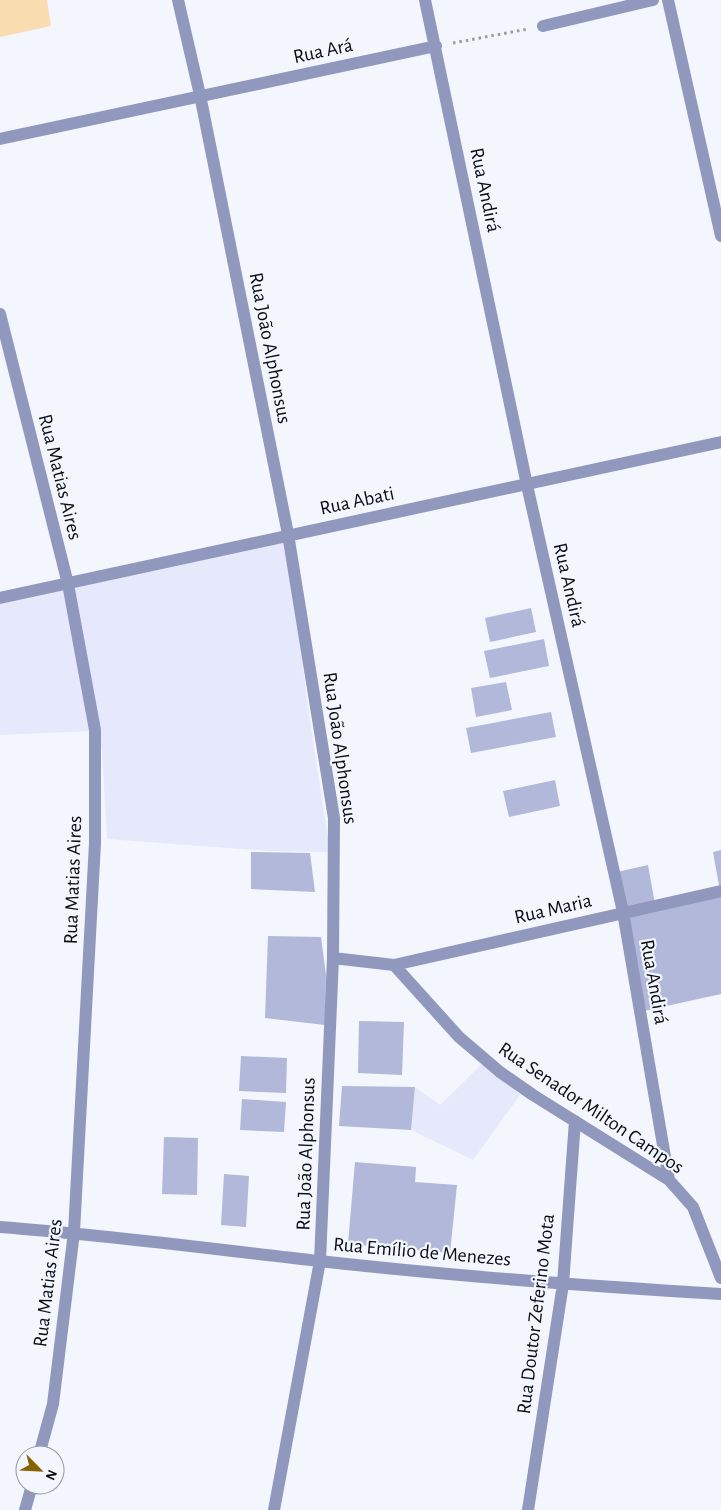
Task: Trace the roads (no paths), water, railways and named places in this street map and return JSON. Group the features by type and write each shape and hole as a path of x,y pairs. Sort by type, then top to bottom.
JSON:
{"street":[{"name":"Rua João Alphonsus","path":"178,0 200,96 288,534 334,818 333,958 320,1261 274,1510"},
{"name":"Rua Andirá","path":"425,0 527,485 623,912 669,1180"},
{"path":"543,26 653,0"},
{"path":"668,0 721,236"},
{"name":"Rua Ará","path":"0,139 436,46"},
{"name":"Rua Matias Aires","path":"0,314 68,584 95,730 94,843 74,1232 53,1404 42,1445"},
{"name":"Rua Abati","path":"0,598 288,534 527,485 721,442"},
{"name":"Rua Maria","path":"394,965 721,891"},
{"path":"333,958 394,965"},
{"name":"Rua Senador Milton Campos","path":"394,965 458,1036 500,1072 533,1095 669,1180 693,1206 721,1278"},
{"name":"Rua Doutor Zeferino Mota","path":"528,1510 563,1284 576,1122"},
{"name":"Rua Emílio de Menezes","path":"0,1227 74,1232 320,1261 563,1284 721,1294"},
{"path":"25,1510 29,1495"}]}
